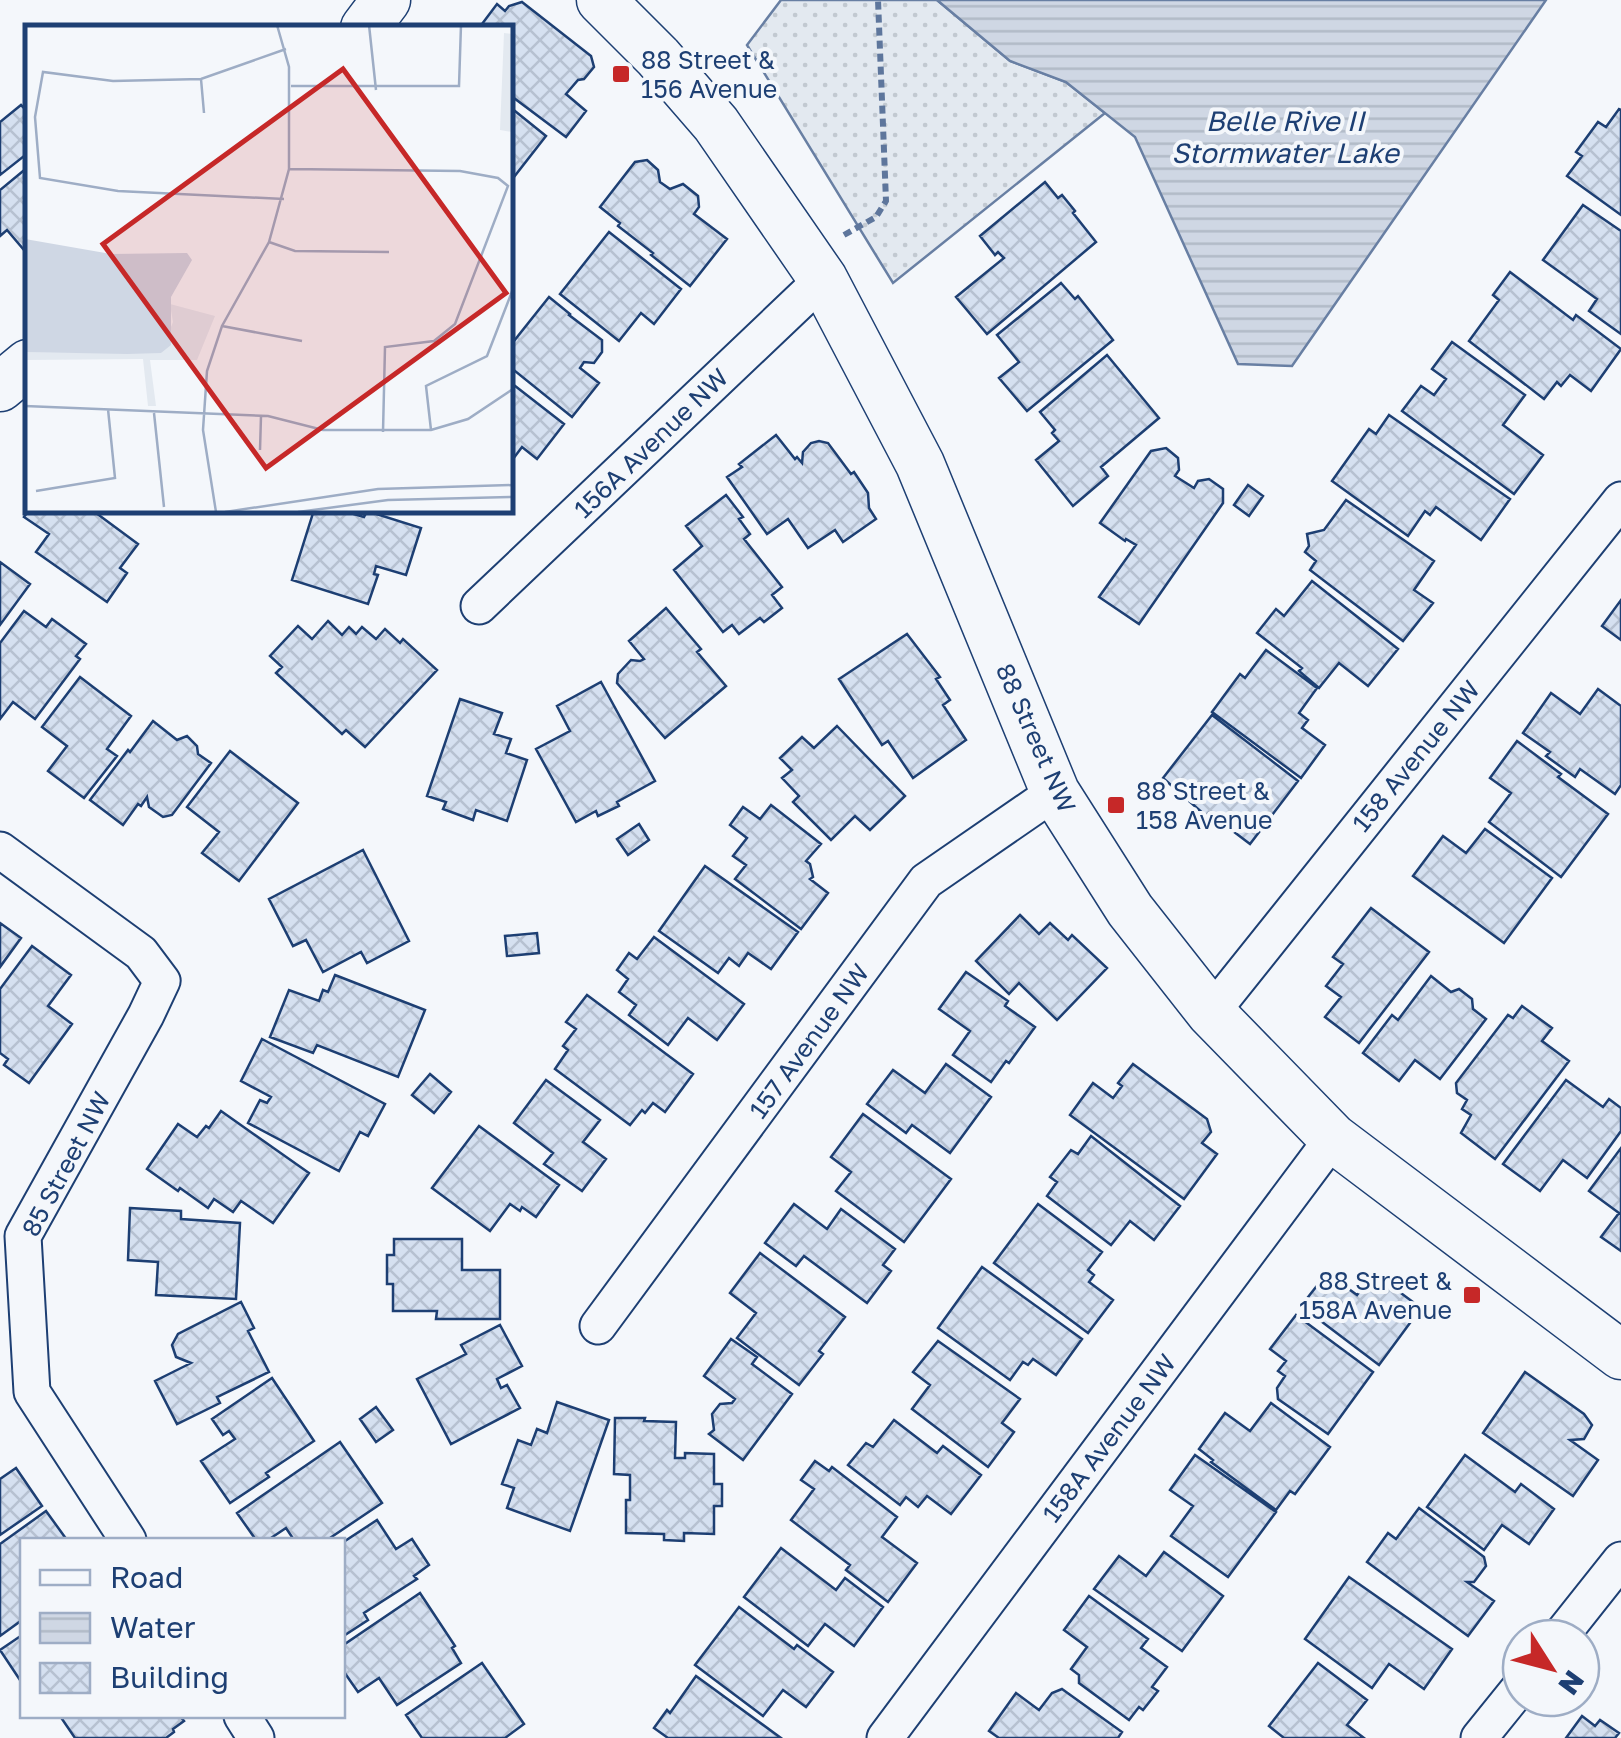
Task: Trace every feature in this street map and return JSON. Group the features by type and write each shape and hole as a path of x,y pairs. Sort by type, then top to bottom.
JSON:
{"street":[{"path":"367,25 386,0"},
{"name":"88 Street NW","path":"602,0 716,124 816,268 920,464 1055,792 1130,910 1211,1013 1332,1138 1621,1355"},
{"name":"156A Avenue NW","path":"479,606 816,268"},
{"path":"0,387 25,366"},
{"name":"158 Avenue NW","path":"1211,1013 1621,500"},
{"name":"157 Avenue NW","path":"598,1326 926,881 1055,792"},
{"name":"85 Street NW","path":"0,850 141,953 162,982 23,1236 32,1392 127,1538"},
{"name":"158A Avenue NW","path":"885,1738 1332,1138"},
{"path":"1575,1618 1621,1560"},
{"path":"1479,1738 1501,1711"}],"path":[{"path":"816,268 876,216 886,201 878,0"}],"shaded area":[{"path":"781,0 937,0 1010,61 1066,82 1105,113 893,283 747,45"}],"water":[{"name":"Belle Rive II Stormwater Lake","path":"937,0 1546,0 1292,366 1238,364 1135,137 1066,82 1010,61"}],"building":[{"path":"522,2 591,56 594,67 566,94 586,111 566,137 512,96 512,25 481,25 497,4 505,11"},
{"path":"21,105 25,109 25,155 0,175 0,122"},
{"path":"512,109 546,136 512,179"},
{"path":"1619,109 1621,215 1567,176 1582,156 1576,152 1598,122 1606,127"},
{"path":"647,160 658,170 660,182 670,189 683,184 698,196 699,207 694,214 727,239 690,286 600,207 635,162"},
{"path":"25,169 24,250 7,230 0,236 0,190"},
{"path":"1045,182 1058,198 1062,195 1096,242 987,334 956,297 1004,258 998,252 995,255 980,236"},
{"path":"1583,205 1621,231 1621,334 1589,311 1597,299 1543,260"},
{"path":"609,232 681,289 654,324 641,313 619,341 560,294"},
{"path":"1510,272 1573,320 1576,315 1621,349 1591,391 1570,375 1561,386 1557,382 1544,399 1469,341 1499,300 1493,295"},
{"path":"1061,283 1075,299 1078,296 1113,340 1027,411 999,378 1019,362 997,335"},
{"path":"549,297 602,340 602,352 594,363 584,362 580,368 599,383 572,417 512,369 512,343"},
{"path":"1452,342 1525,395 1503,425 1543,455 1514,494 1402,411 1421,386 1434,395 1446,379 1432,369"},
{"path":"1107,355 1159,418 1101,467 1108,476 1073,506 1036,460 1059,441 1040,412"},
{"path":"512,384 564,424 537,459 522,447 512,460"},
{"path":"1389,415 1510,499 1481,540 1436,507 1430,515 1425,511 1408,536 1332,481 1369,429 1376,434"},
{"path":"776,435 802,463 803,452 811,443 828,443 868,493 869,508 876,519 843,542 835,530 808,548 788,519 767,534 727,477"},
{"path":"1166,448 1178,458 1175,476 1194,488 1198,481 1209,479 1223,489 1223,503 1139,624 1099,597 1136,545 1100,523 1151,451"},
{"path":"1248,485 1263,496 1249,516 1234,505"},
{"path":"726,495 750,534 744,539 782,587 772,595 782,608 739,634 732,625 723,632 674,570 702,546 686,526"},
{"path":"1346,500 1434,561 1414,590 1433,603 1403,641 1310,570 1316,561 1305,552 1309,546 1307,534 1324,530"},
{"path":"28,512 95,512 138,544 120,568 127,573 107,602 36,552 49,534 24,517"},
{"path":"313,512 347,512 364,517 370,512 421,528 406,575 376,566 374,574 378,575 368,604 292,580"},
{"path":"0,562 30,584 0,625"},
{"path":"1312,581 1398,649 1368,686 1339,663 1319,688 1299,671 1302,668 1257,633 1276,609 1284,616"},
{"path":"1621,600 1621,640 1602,626"},
{"path":"666,608 726,686 665,738 617,683 618,674 631,660 644,659 629,641"},
{"path":"24,611 46,627 52,619 86,644 76,656 80,659 35,719 13,702 0,719 0,643"},
{"path":"328,621 342,635 349,627 356,634 362,627 376,639 385,629 400,643 403,639 437,670 365,747 346,730 342,734 276,673 282,667 270,656 298,626 312,639"},
{"path":"907,634 940,677 936,679 950,700 943,705 966,740 913,778 888,741 882,745 839,679"},
{"path":"1266,650 1317,688 1299,713 1308,720 1302,728 1325,745 1301,778 1212,712 1240,674 1245,678"},
{"path":"80,677 131,716 107,749 117,756 84,798 48,771 67,746 42,727"},
{"path":"601,682 655,781 617,802 619,806 598,816 596,811 576,822 536,749 570,731 557,706"},
{"path":"1598,689 1621,706 1621,785 1615,794 1580,769 1575,777 1523,733 1551,693 1580,714"},
{"path":"460,699 502,713 494,734 511,739 506,753 527,760 507,821 476,810 473,820 443,809 446,802 427,796"},
{"path":"1212,715 1298,781 1250,844 1209,813 1206,816 1163,778"},
{"path":"153,721 177,740 187,736 197,746 198,754 211,763 172,815 163,817 149,807 147,797 123,825 90,800"},
{"path":"837,726 905,796 870,830 855,816 831,840 793,802 799,796 782,778 792,770 780,758 802,737 814,748"},
{"path":"1517,741 1608,814 1561,877 1489,822 1511,793 1490,778"},
{"path":"230,751 298,803 239,881 202,853 219,832 187,807"},
{"path":"771,805 821,844 806,861 813,877 810,879 828,893 801,929 735,879 746,865 733,856 747,838 730,825 743,807 760,819"},
{"path":"639,824 649,840 628,855 617,839"},
{"path":"1485,829 1552,878 1504,943 1413,876 1443,836 1466,853"},
{"path":"363,850 409,941 367,963 361,952 323,972 306,940 293,946 269,899"},
{"path":"705,866 798,932 771,969 748,953 739,966 729,958 718,973 659,931"},
{"path":"1371,908 1429,952 1359,1043 1325,1017 1341,997 1326,986 1343,964 1333,957"},
{"path":"1020,915 1039,934 1050,923 1068,940 1072,935 1107,968 1057,1020 1019,983 1009,994 976,961"},
{"path":"0,923 21,938 0,967"},
{"path":"537,933 539,953 507,956 505,936"},
{"path":"654,937 744,1004 717,1040 688,1018 668,1045 629,1015 636,1005 619,992 628,979 617,970 629,953 637,959"},
{"path":"32,946 71,975 48,1006 72,1024 29,1083 4,1065 8,1059 0,1053 0,989"},
{"path":"966,972 1008,1001 1005,1006 1035,1027 991,1082 953,1055 970,1031 939,1009"},
{"path":"335,975 425,1010 398,1077 317,1045 313,1053 270,1037 289,990 319,1001"},
{"path":"1431,976 1451,992 1459,989 1472,999 1473,1009 1486,1019 1440,1079 1415,1060 1399,1081 1363,1053 1392,1015 1398,1020"},
{"path":"587,995 693,1074 665,1112 653,1103 630,1125 555,1069 568,1050 563,1046 576,1029 566,1022"},
{"path":"1522,1006 1552,1028 1542,1041 1569,1061 1495,1159 1461,1133 1471,1115 1462,1109 1467,1100 1457,1093 1456,1083 1508,1015 1513,1018"},
{"path":"262,1039 385,1104 368,1136 360,1132 339,1171 248,1123 260,1100 267,1103 271,1097 241,1081"},
{"path":"946,1064 991,1097 950,1153 912,1125 906,1133 867,1104 893,1070 925,1093"},
{"path":"1133,1064 1207,1119 1211,1132 1202,1143 1217,1154 1184,1199 1070,1115 1093,1083 1113,1098 1122,1086 1118,1083"},
{"path":"430,1074 451,1092 434,1113 412,1095"},
{"path":"546,1080 600,1120 583,1142 606,1159 582,1191 544,1164 553,1153 514,1123"},
{"path":"1566,1080 1603,1107 1609,1099 1621,1108 1621,1131 1587,1178 1563,1160 1540,1191 1503,1164"},
{"path":"221,1111 309,1173 273,1223 241,1201 233,1212 214,1199 208,1208 147,1169 178,1124 197,1137"},
{"path":"863,1114 951,1179 904,1242 836,1191 851,1172 831,1157"},
{"path":"479,1126 559,1185 536,1217 510,1204 490,1231 432,1188"},
{"path":"1091,1136 1180,1206 1154,1240 1130,1221 1111,1245 1047,1196 1057,1182 1050,1177 1071,1150 1078,1154"},
{"path":"1621,1148 1621,1251 1601,1237 1619,1213 1589,1191"},
{"path":"794,1204 827,1229 841,1209 895,1249 883,1265 891,1271 867,1303 804,1256 796,1266 765,1243"},
{"path":"1038,1204 1102,1252 1088,1270 1094,1275 1089,1282 1113,1300 1088,1333 994,1263"},
{"path":"130,1208 181,1211 181,1219 240,1223 236,1299 156,1295 158,1262 128,1260"},
{"path":"394,1239 462,1239 462,1270 500,1270 500,1319 436,1319 437,1311 393,1311 393,1284 387,1284 387,1255 394,1255"},
{"path":"760,1253 845,1317 799,1385 737,1338 756,1313 730,1293"},
{"path":"982,1267 1082,1339 1056,1375 1033,1359 1028,1365 1023,1362 1010,1380 938,1328"},
{"path":"1327,1273 1357,1295 1374,1273 1421,1308 1379,1365 1301,1306"},
{"path":"241,1302 254,1328 248,1331 269,1372 217,1397 220,1403 177,1424 155,1381 191,1363 176,1357 172,1345 178,1334"},
{"path":"1296,1315 1373,1372 1328,1434 1278,1399 1277,1388 1285,1376 1278,1371 1286,1361 1270,1349"},
{"path":"500,1325 522,1366 497,1379 501,1388 507,1385 520,1408 451,1444 417,1379 466,1354 461,1345"},
{"path":"731,1339 757,1357 752,1364 792,1394 743,1460 709,1434 714,1430 712,1414 720,1404 735,1399 704,1376"},
{"path":"938,1341 1020,1399 1002,1423 1014,1432 988,1467 912,1409 930,1385 913,1372"},
{"path":"1525,1372 1584,1414 1592,1425 1584,1439 1570,1440 1598,1460 1573,1496 1483,1433"},
{"path":"272,1378 314,1441 230,1503 201,1461 235,1439 229,1431 223,1435 212,1419"},
{"path":"557,1402 609,1420 570,1531 507,1508 514,1488 502,1484 518,1440 531,1445 537,1429 547,1433"},
{"path":"1271,1403 1330,1447 1295,1494 1290,1491 1276,1510 1199,1449 1225,1413 1250,1431"},
{"path":"376,1407 393,1430 376,1442 360,1419"},
{"path":"615,1418 676,1422 675,1458 685,1458 685,1453 714,1454 714,1484 722,1484 722,1506 714,1506 714,1534 684,1533 684,1541 664,1540 664,1534 626,1533 630,1475 614,1474"},
{"path":"894,1420 937,1453 943,1446 981,1475 951,1514 927,1496 918,1507 906,1497 900,1505 848,1465 866,1443 873,1447"},
{"path":"340,1442 382,1503 330,1538 293,1538 286,1528 271,1538 255,1538 237,1513"},
{"path":"1195,1455 1276,1512 1228,1577 1171,1536 1193,1506 1170,1490"},
{"path":"1465,1455 1515,1492 1521,1484 1554,1509 1529,1544 1502,1525 1484,1550 1427,1507"},
{"path":"815,1461 829,1471 832,1467 897,1517 882,1537 917,1563 888,1602 846,1570 850,1565 791,1520 814,1489 801,1480"},
{"path":"16,1468 42,1506 0,1535 0,1479"},
{"path":"1419,1508 1484,1557 1486,1566 1474,1582 1467,1582 1494,1601 1468,1636 1367,1562 1388,1533 1396,1539"},
{"path":"46,1511 66,1538 20,1538 20,1621 0,1636 0,1544"},
{"path":"377,1520 396,1549 412,1539 429,1565 414,1576 417,1579 364,1613 368,1620 345,1635 345,1541"},
{"path":"781,1548 836,1590 845,1578 883,1607 854,1646 825,1624 808,1646 744,1597"},
{"path":"1164,1552 1223,1596 1182,1651 1094,1589 1119,1556 1146,1576"},
{"path":"1349,1577 1452,1649 1424,1689 1389,1664 1372,1688 1305,1639"},
{"path":"420,1593 455,1646 452,1648 461,1663 397,1705 379,1678 358,1692 345,1673 345,1644"},
{"path":"1089,1596 1148,1639 1141,1648 1167,1667 1152,1687 1158,1691 1129,1720 1079,1683 1079,1675 1071,1669 1087,1647 1064,1630"},
{"path":"739,1607 794,1649 797,1645 833,1672 806,1707 783,1690 763,1716 695,1665"},
{"path":"20,1636 20,1680 0,1650"},
{"path":"482,1663 524,1724 505,1738 422,1738 406,1715"},
{"path":"1318,1663 1367,1700 1347,1725 1364,1738 1284,1738 1269,1726"},
{"path":"696,1676 781,1738 668,1738 654,1728 667,1710 670,1713"},
{"path":"1062,1689 1122,1732 1118,1738 999,1738 989,1731 1016,1693 1039,1710 1052,1693"},
{"path":"61,1718 184,1721 166,1738 75,1738"},
{"path":"1581,1718 1595,1726 1600,1720 1619,1733 1615,1738 1566,1738"}],"place":[{"name":"88 Street & 156 Avenue","path":"621,74"},
{"name":"88 Street & 158 Avenue","path":"1116,805"},
{"name":"88 Street & 158A Avenue","path":"1472,1295"}]}
